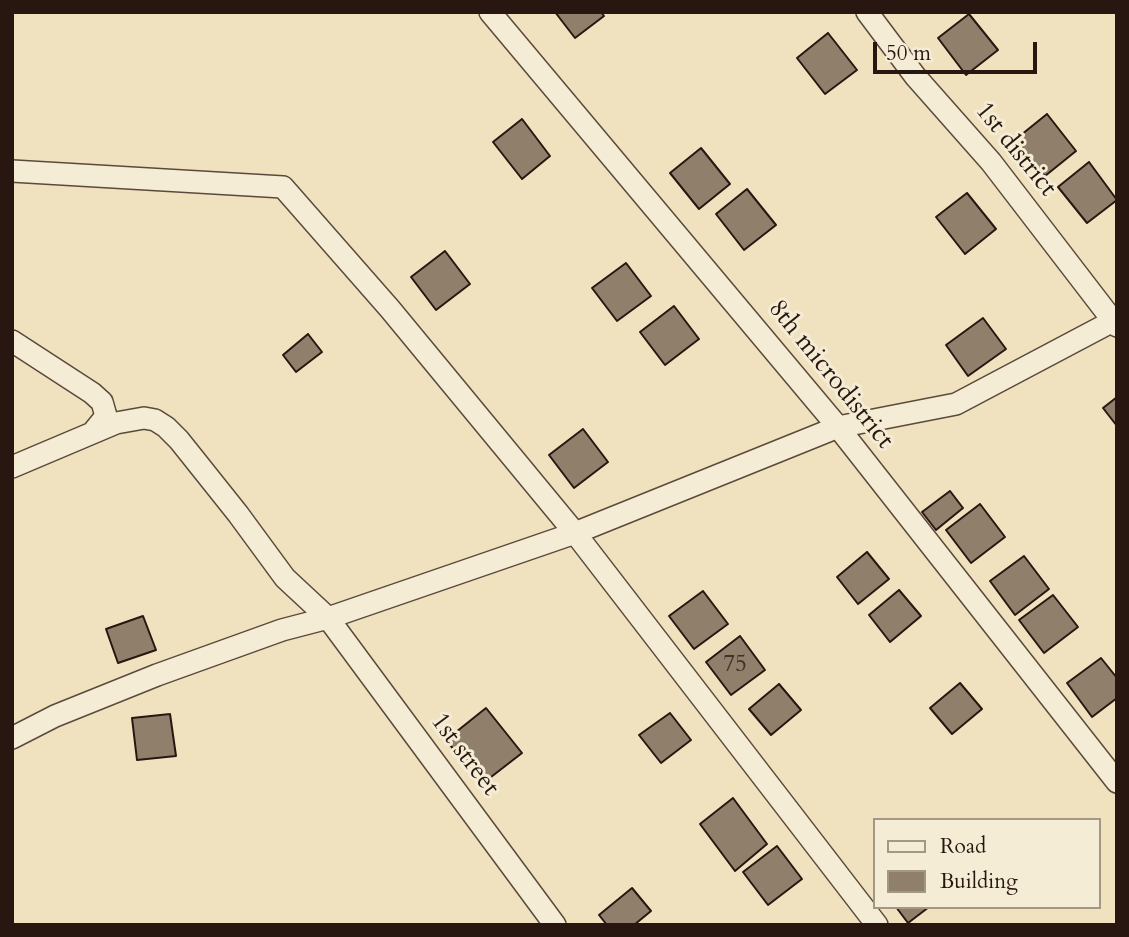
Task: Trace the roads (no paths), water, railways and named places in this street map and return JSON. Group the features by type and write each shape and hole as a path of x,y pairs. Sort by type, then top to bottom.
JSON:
{"street":[{"name":"8th microdistrict","path":"489,12 838,427 1117,782"},
{"name":"1st district","path":"867,12 915,76 990,162 1115,324"},
{"path":"12,172 283,187 390,309 575,533 877,925"},
{"path":"12,738 55,716 157,675 282,630 328,618 575,533 838,427 956,404 1115,324"},
{"name":"1st street","path":"12,341 92,393 160,423 179,440 285,579 328,618 555,925"},
{"path":"92,393 106,410 102,424 93,432"},
{"path":"12,467 116,423 144,418"}]}
